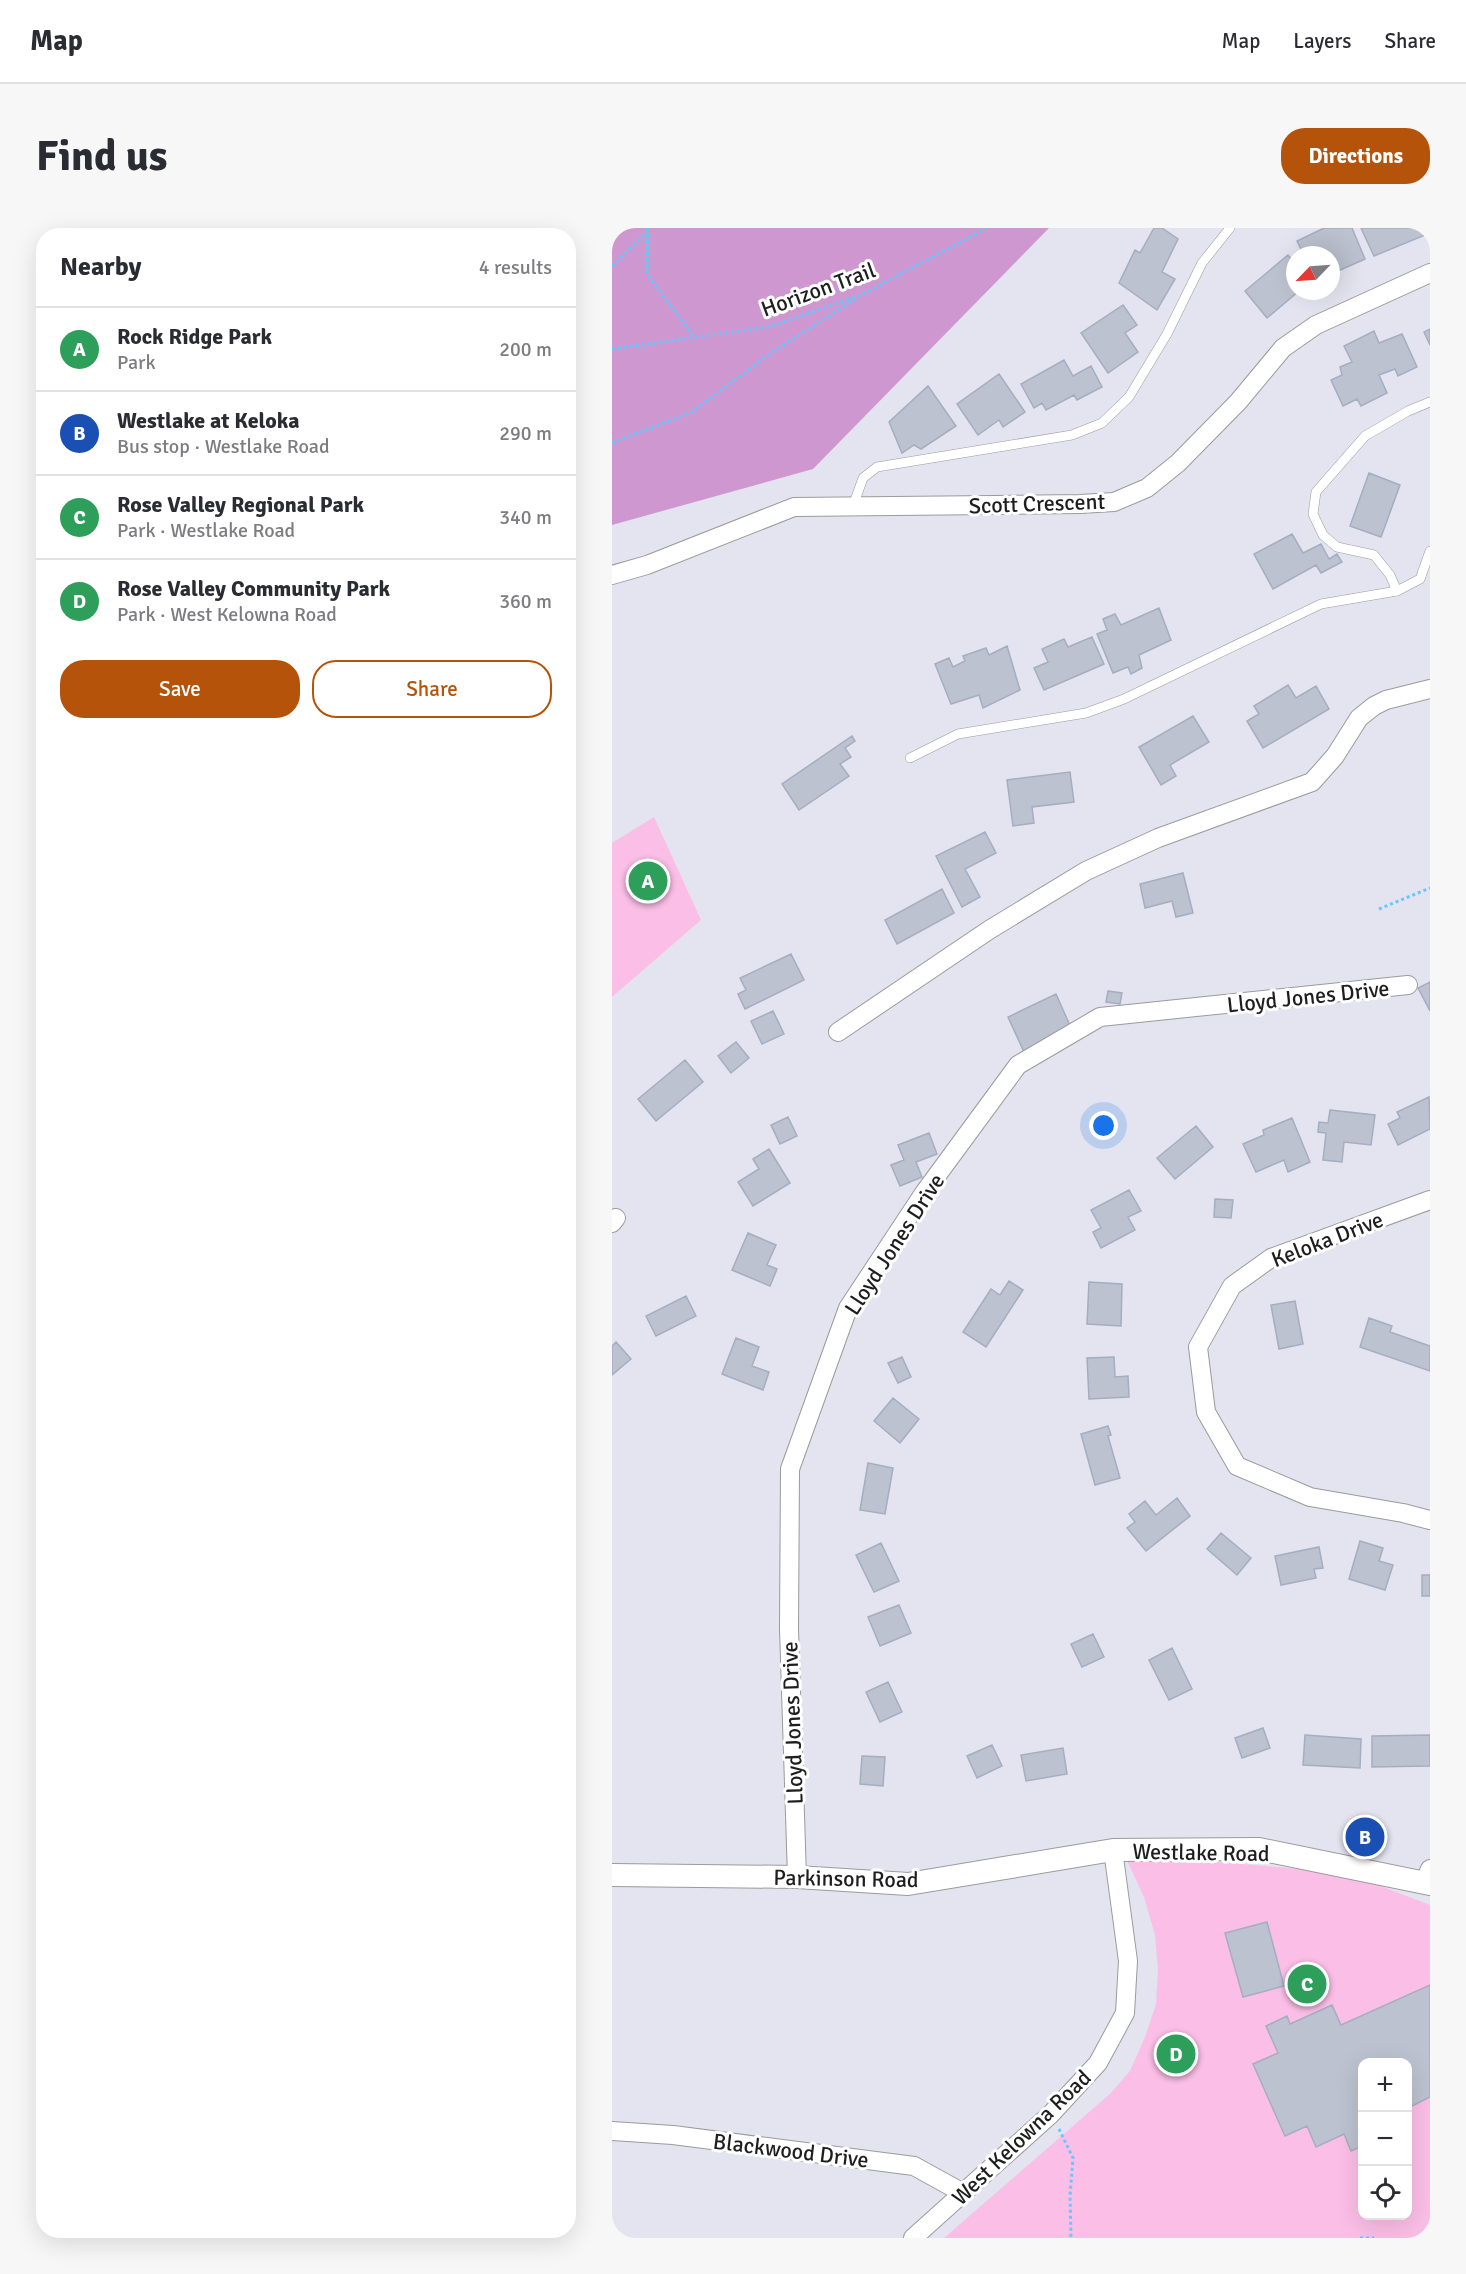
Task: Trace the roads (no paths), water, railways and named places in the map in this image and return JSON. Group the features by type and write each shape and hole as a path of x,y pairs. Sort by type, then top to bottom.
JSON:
{"street":[{"name":"Scott Crescent","path":"612,575 646,565 794,507 1114,502 1148,488 1178,463 1238,402 1283,348 1316,325 1430,273"},
{"path":"838,1032 989,930 1086,871 1158,838 1312,782 1335,756 1359,718 1374,706 1386,700 1430,689"},
{"name":"Lloyd Jones Drive","path":"797,1877 789,1629 790,1469 848,1308 924,1193 1018,1065 1100,1017 1408,985"},
{"name":"Keloka Drive","path":"1430,1200 1271,1258 1232,1286 1198,1347 1206,1412 1237,1466 1310,1497 1430,1520"},
{"name":"Westlake Road","path":"1113,1850 1259,1849 1428,1878"},
{"name":"Parkinson Road","path":"612,1875 797,1877 908,1884 1113,1850"},
{"name":"West Kelowna Road","path":"913,2238 1051,2114 1098,2063 1125,2013 1128,1961 1113,1850"},
{"name":"Blackwood Drive","path":"612,2131 673,2135 915,2166 963,2193"}],"lane":[{"path":"853,506 863,478 877,467 1072,435 1101,423 1129,397 1167,334 1202,264 1230,228"},
{"path":"1397,591 1390,575 1374,555 1337,547 1323,535 1312,514 1316,492 1365,436 1408,411 1430,402"},
{"path":"910,758 958,734 1086,713 1124,699 1321,604 1397,591 1420,579 1430,551"}],"place":[{"name":"Rock Ridge Park","path":"648,881"},
{"name":"Westlake at Keloka","path":"1365,1837"},
{"name":"Rose Valley Regional Park","path":"1307,1984"},
{"name":"Rose Valley Community Park","path":"1176,2054"}]}
